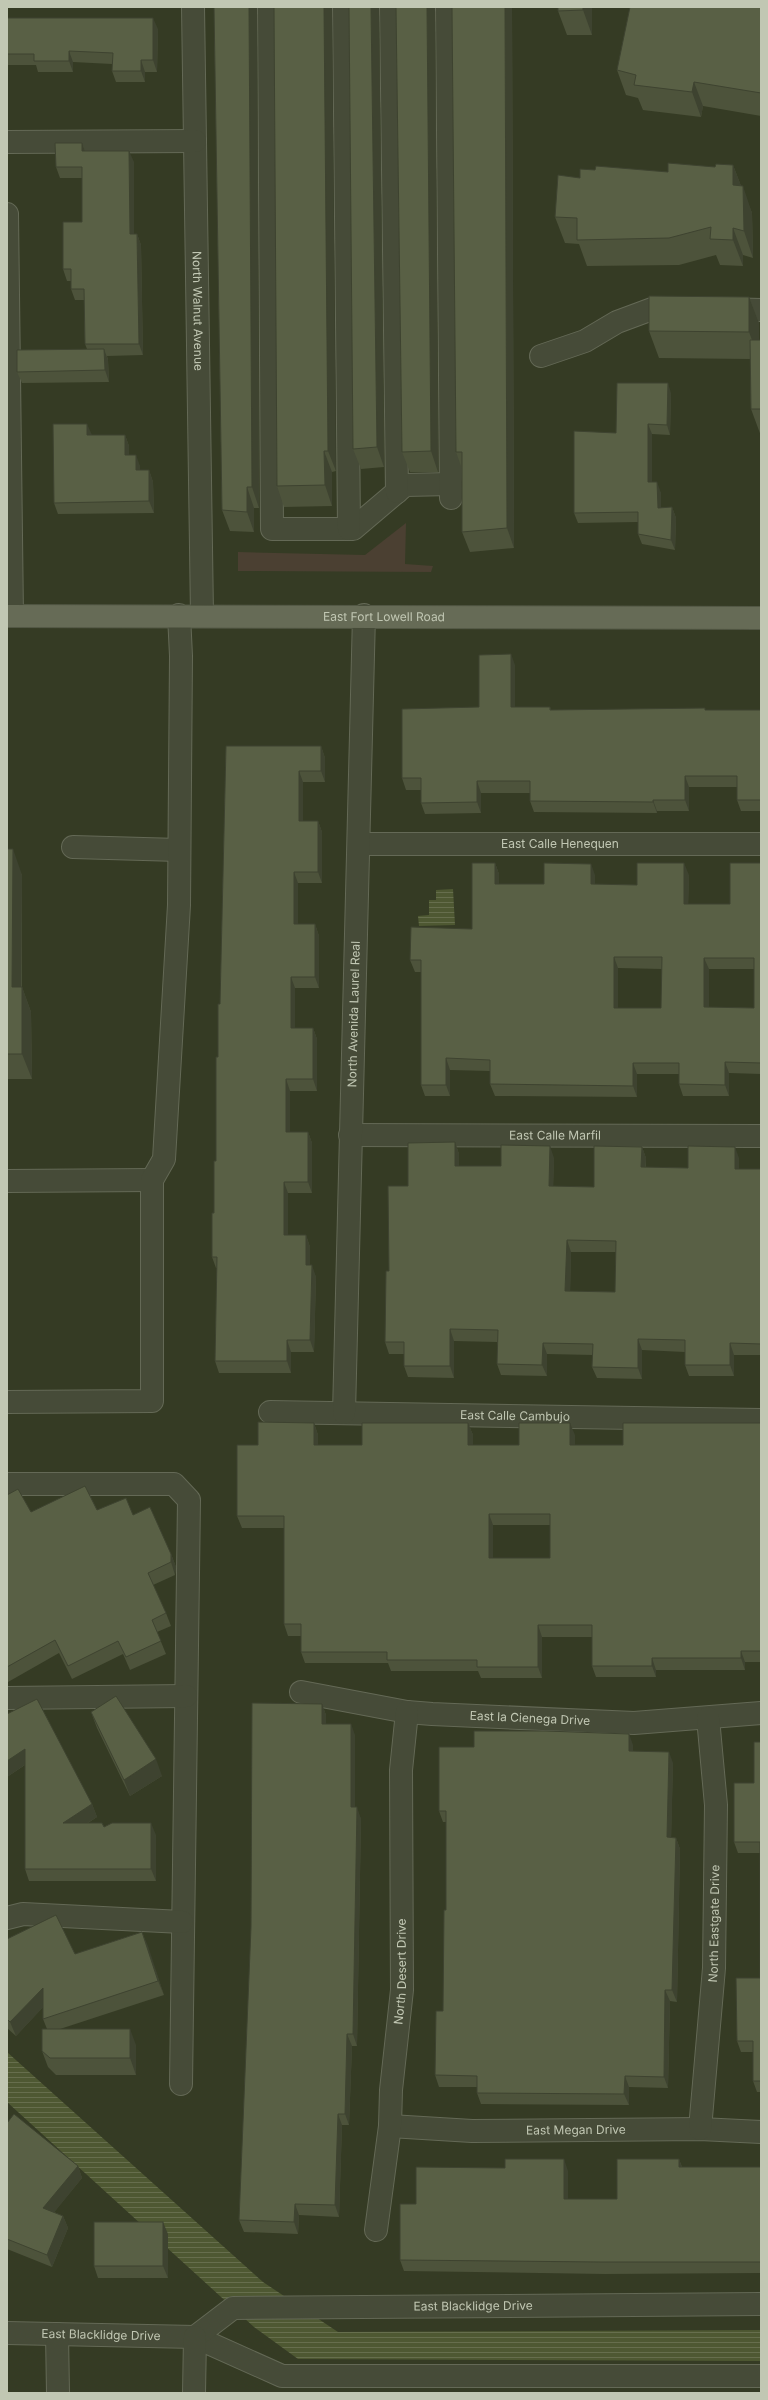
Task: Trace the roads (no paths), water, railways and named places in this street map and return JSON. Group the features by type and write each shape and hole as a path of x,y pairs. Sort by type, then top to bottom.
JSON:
{"main road":[{"name":"East Fort Lowell Road","path":"9,616 761,618"}],"street":[{"name":"North Walnut Avenue","path":"193,7 202,616"},
{"path":"269,7 272,529 353,529 405,485 450,491 447,7"},
{"path":"344,7 349,529"},
{"path":"391,7 397,492"},
{"path":"7,142 195,141"},
{"path":"7,214 9,616"},
{"path":"541,356 585,341 617,322 652,309 761,310"},
{"path":"7,1402 152,1401 152,1180 164,1158 179,905 181,656 179,616"},
{"name":"North Avenida Laurel Real","path":"344,1413 364,616"},
{"name":"East Calle Henequen","path":"359,844 761,844"},
{"path":"73,847 179,850"},
{"name":"East Calle Marfil","path":"350,1136 761,1136"},
{"path":"7,1181 152,1180"},
{"name":"East Calle Cambujo","path":"270,1412 761,1420"},
{"path":"7,1484 174,1484 189,1500 182,1922 181,2084"},
{"name":"East la Cienega Drive","path":"301,1692 407,1712 634,1723 761,1713"},
{"path":"7,1698 186,1696"},
{"name":"North Desert Drive","path":"376,2230 390,2126 390,2090 402,1990 401,1770 407,1712"},
{"name":"North Eastgate Drive","path":"700,2129 714,1968 716,1805 708,1718"},
{"path":"7,1918 23,1914 182,1922"},
{"name":"East Megan Drive","path":"390,2126 472,2131 700,2129 761,2132"},
{"name":"East Blacklidge Drive","path":"195,2337 233,2308 761,2304"},
{"name":"East Blacklidge Drive","path":"7,2333 195,2337 282,2376 761,2376"},
{"path":"57,2334 58,2393"},
{"path":"194,2393 195,2337"}]}
